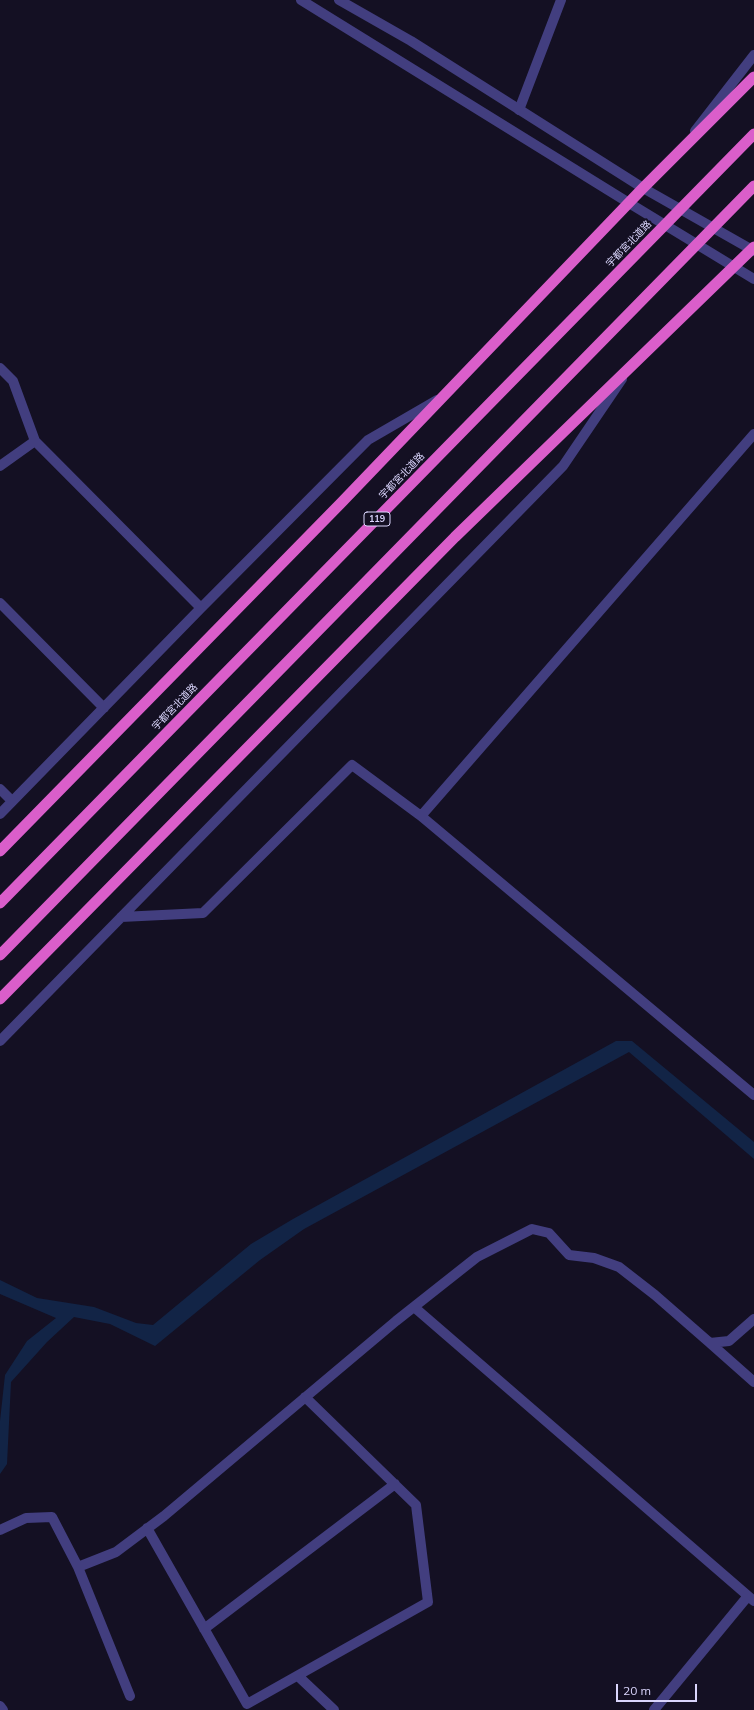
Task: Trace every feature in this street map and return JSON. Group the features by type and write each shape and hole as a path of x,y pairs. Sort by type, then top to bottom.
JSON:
{"highway":[{"path":"0,851 342,502 643,188 754,77"},
{"name":"宇都宮北道路","path":"0,903 754,134"},
{"path":"0,955 754,186"},
{"path":"0,999 455,537 631,365 753,249"}],"street":[{"path":"301,0 754,279"},
{"path":"340,0 411,41 643,188 753,249"},
{"path":"519,110 561,0"},
{"path":"675,156 754,55"},
{"path":"0,1041 563,466 631,365"},
{"path":"0,368 13,381 35,441 201,608"},
{"path":"0,814 201,608 368,440 442,398"},
{"path":"421,816 754,434"},
{"path":"0,466 35,441"},
{"path":"0,603 104,708"},
{"path":"121,917 203,913 352,765 421,816 754,1095"},
{"path":"0,789 12,802"},
{"path":"78,1567 116,1552 477,1257 532,1229 549,1233 570,1255 594,1258 620,1267 655,1295 754,1382"},
{"path":"414,1307 751,1599 654,1710"},
{"path":"710,1343 729,1341 754,1319"},
{"path":"147,1528 247,1704 428,1602 416,1505 305,1397"},
{"path":"204,1629 396,1484"},
{"path":"0,1530 26,1518 52,1517 78,1567 130,1696"},
{"path":"298,1676 334,1710"},
{"path":"0,1706 3,1710"}],"water":[{"path":"616,1041 632,1041 754,1142 754,1159 629,1052 304,1229 260,1260 155,1346 110,1324 74,1317 47,1342 11,1382 7,1464 0,1474 0,1421 5,1375 27,1341 56,1318 0,1294 0,1280 37,1298 94,1307 136,1323 153,1325 251,1244 293,1219"}]}
